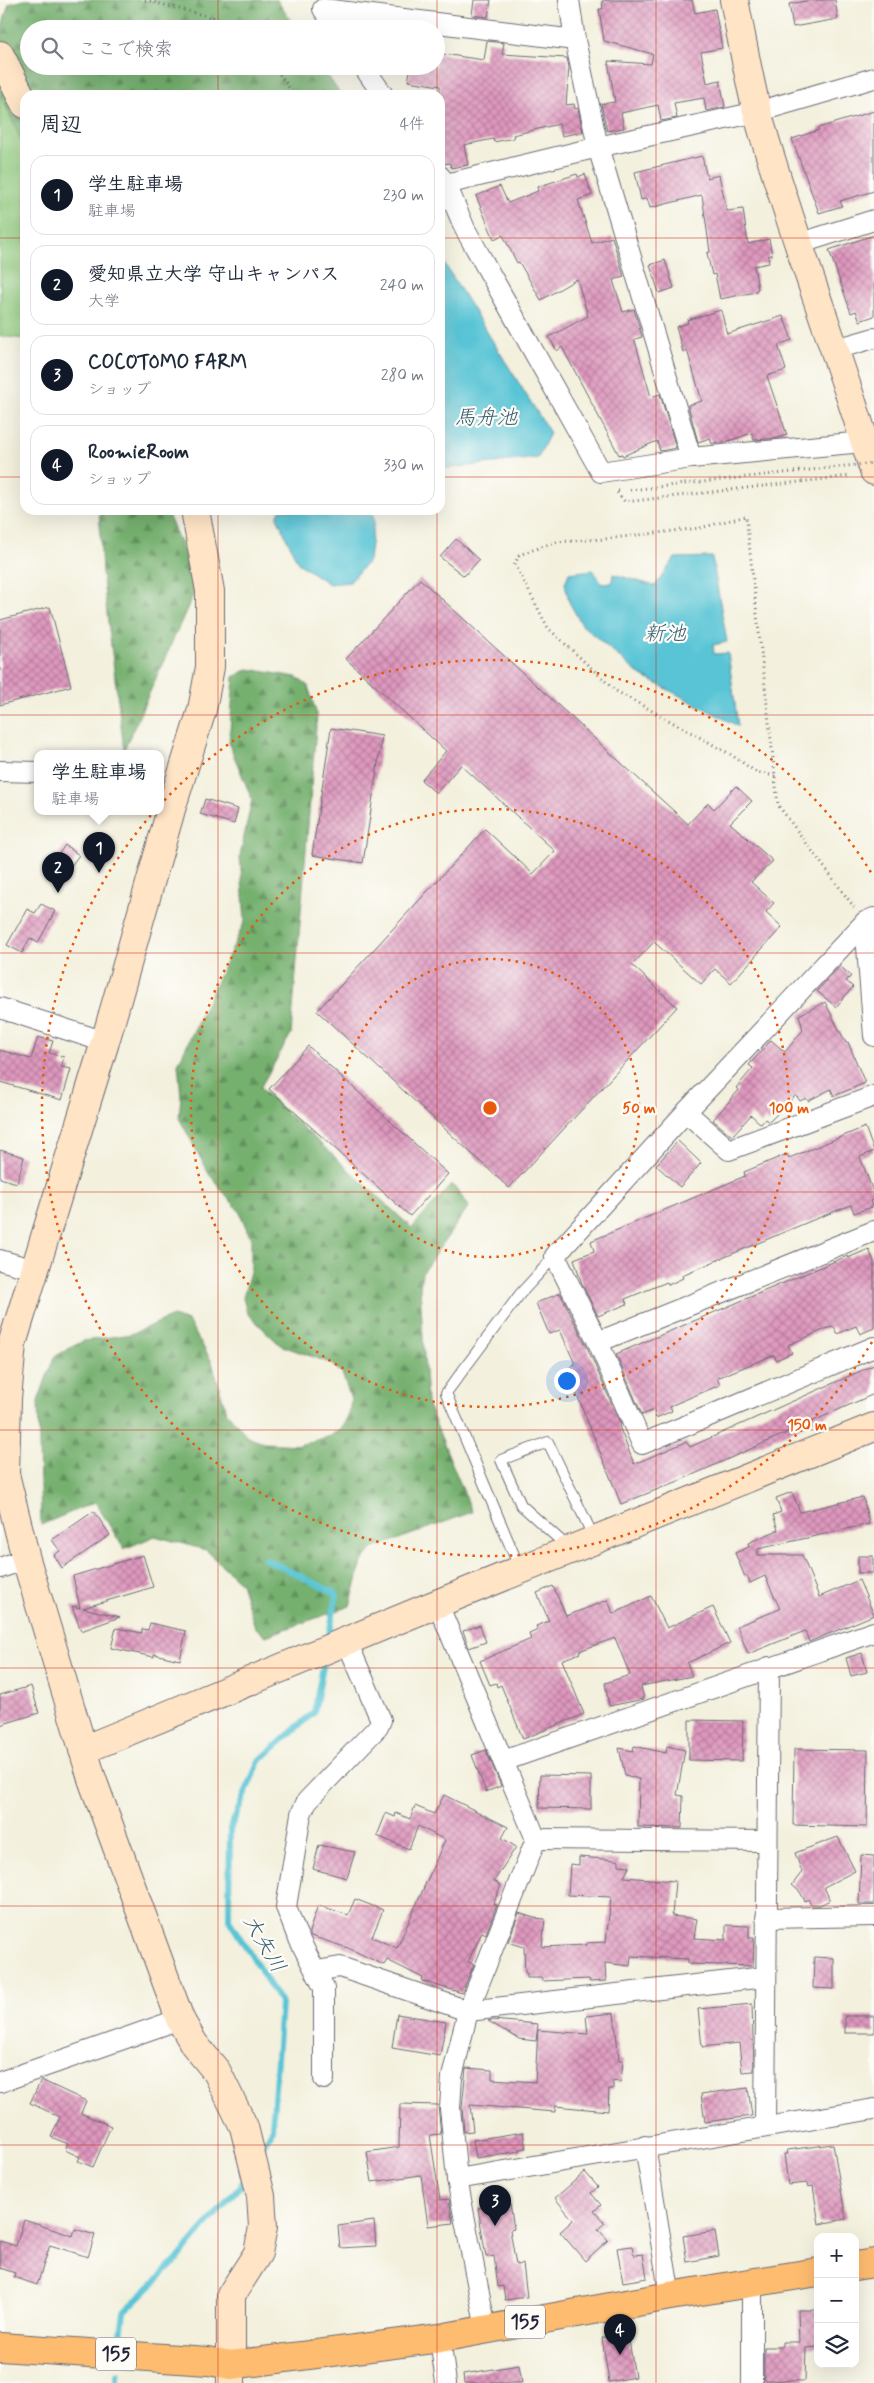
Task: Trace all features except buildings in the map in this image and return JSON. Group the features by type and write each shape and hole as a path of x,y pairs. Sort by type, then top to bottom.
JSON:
{"highway":[{"path":"859,2265 874,2263"},
{"name":"155","path":"0,2347 208,2361 231,2374 670,2296 814,2273"}],"street":[{"path":"569,0 575,40 598,147 691,458"},
{"path":"734,0 757,112 798,244 871,449 865,474"},
{"path":"320,5 429,20"},
{"path":"320,5 331,20"},
{"path":"445,22 575,40"},
{"path":"0,55 20,94"},
{"path":"370,75 380,90"},
{"path":"445,180 757,112 874,78"},
{"path":"445,185 465,230 601,472 691,458 871,449"},
{"path":"798,244 874,220"},
{"path":"836,348 874,338"},
{"path":"166,803 202,710 210,667 210,591 196,515"},
{"path":"0,771 34,772"},
{"path":"163,815 105,1042 12,1344 5,1474 26,1559 95,1788 180,2019 194,2044 217,2072 244,2126 262,2196 263,2226 258,2253 231,2295 231,2374"},
{"path":"869,920 874,1024"},
{"path":"869,920 686,1112 555,1256 598,1342 642,1444 874,1347"},
{"path":"0,1008 105,1042"},
{"path":"686,1112 729,1150 874,1096"},
{"path":"598,1342 874,1231"},
{"path":"0,1260 35,1270"},
{"path":"83,1750 520,1569 874,1427"},
{"path":"0,1568 26,1559"},
{"path":"438,1604 536,1838 468,2012 452,2077 450,2108 457,2179 486,2329"},
{"path":"503,1761 874,1632"},
{"path":"324,2079 324,1988 296,1933 286,1907 301,1814 307,1801 378,1727 381,1720 351,1640"},
{"path":"764,2126 769,1667"},
{"path":"536,1838 766,1841"},
{"path":"766,1918 874,1916"},
{"path":"317,1971 340,1968 468,2012 765,1977"},
{"path":"0,2082 180,2019"},
{"path":"457,2179 874,2108"},
{"path":"645,2146 670,2296"},
{"path":"752,2283 752,2383"},
{"path":"440,2338 446,2383"}],"lane":[{"path":"520,1569 446,1393 520,1294 555,1256"},
{"path":"570,1549 521,1505 501,1460 548,1442 595,1539"}],"path":[{"path":"145,0 222,20"},
{"path":"280,75 291,90"},
{"path":"865,474 625,502 616,491 871,449"},
{"path":"775,776 756,772 730,754 616,691 548,628 515,564 519,555 555,542 604,539 700,528 746,516 775,776 778,805 869,920"}],"green space":[{"path":"24,0 277,0 290,20 20,20 20,75 327,75 338,90 20,90 20,233 0,179 0,33 9,4"},
{"path":"0,93 20,138 20,338 0,336"},
{"path":"99,515 168,515 198,584 124,750 102,573"},
{"path":"248,669 296,677 308,686 317,715 291,1034 260,1088 412,1228 452,1184 469,1206 422,1273 420,1288 427,1403 472,1512 372,1549 362,1562 350,1606 266,1636 255,1627 241,1583 206,1550 155,1536 124,1549 95,1502 41,1525 38,1401 54,1357 83,1341 131,1334 173,1316 188,1321 212,1362 226,1411 248,1437 263,1443 299,1445 330,1436 342,1427 349,1414 351,1400 342,1373 330,1363 280,1345 247,1313 243,1298 251,1268 251,1239 239,1211 209,1174 179,1118 181,1096 178,1064 245,921 240,856 252,799 229,744 234,677"}],"water":[{"name":"馬舟池","path":"445,265 550,433 538,458 445,468"},
{"path":"278,515 373,515 369,560 350,582 329,584 298,563 277,517"},
{"name":"新池","path":"712,557 727,642 713,645 714,654 728,653 738,726 640,675 582,625 569,602 565,583 569,573 593,570 602,584 612,583 613,574 655,586 675,558"}],"waterway":[{"name":"大矢川","path":"265,1559 337,1594 328,1640"},
{"name":"大矢川","path":"259,2152 272,2130 281,2003 229,1920 230,1829 259,1761 314,1712 325,1657"},
{"name":"大矢川","path":"121,2335 124,2312 176,2261 239,2187 247,2174"},
{"name":"大矢川","path":"117,2374 117,2383"}],"place":[{"name":"学生駐車場","path":"99,873"},
{"name":"愛知県立大学 守山キャンパス","path":"58,893"},
{"name":"COCOTOMO FARM","path":"495,2226"},
{"name":"RoomieRoom","path":"620,2355"}]}
